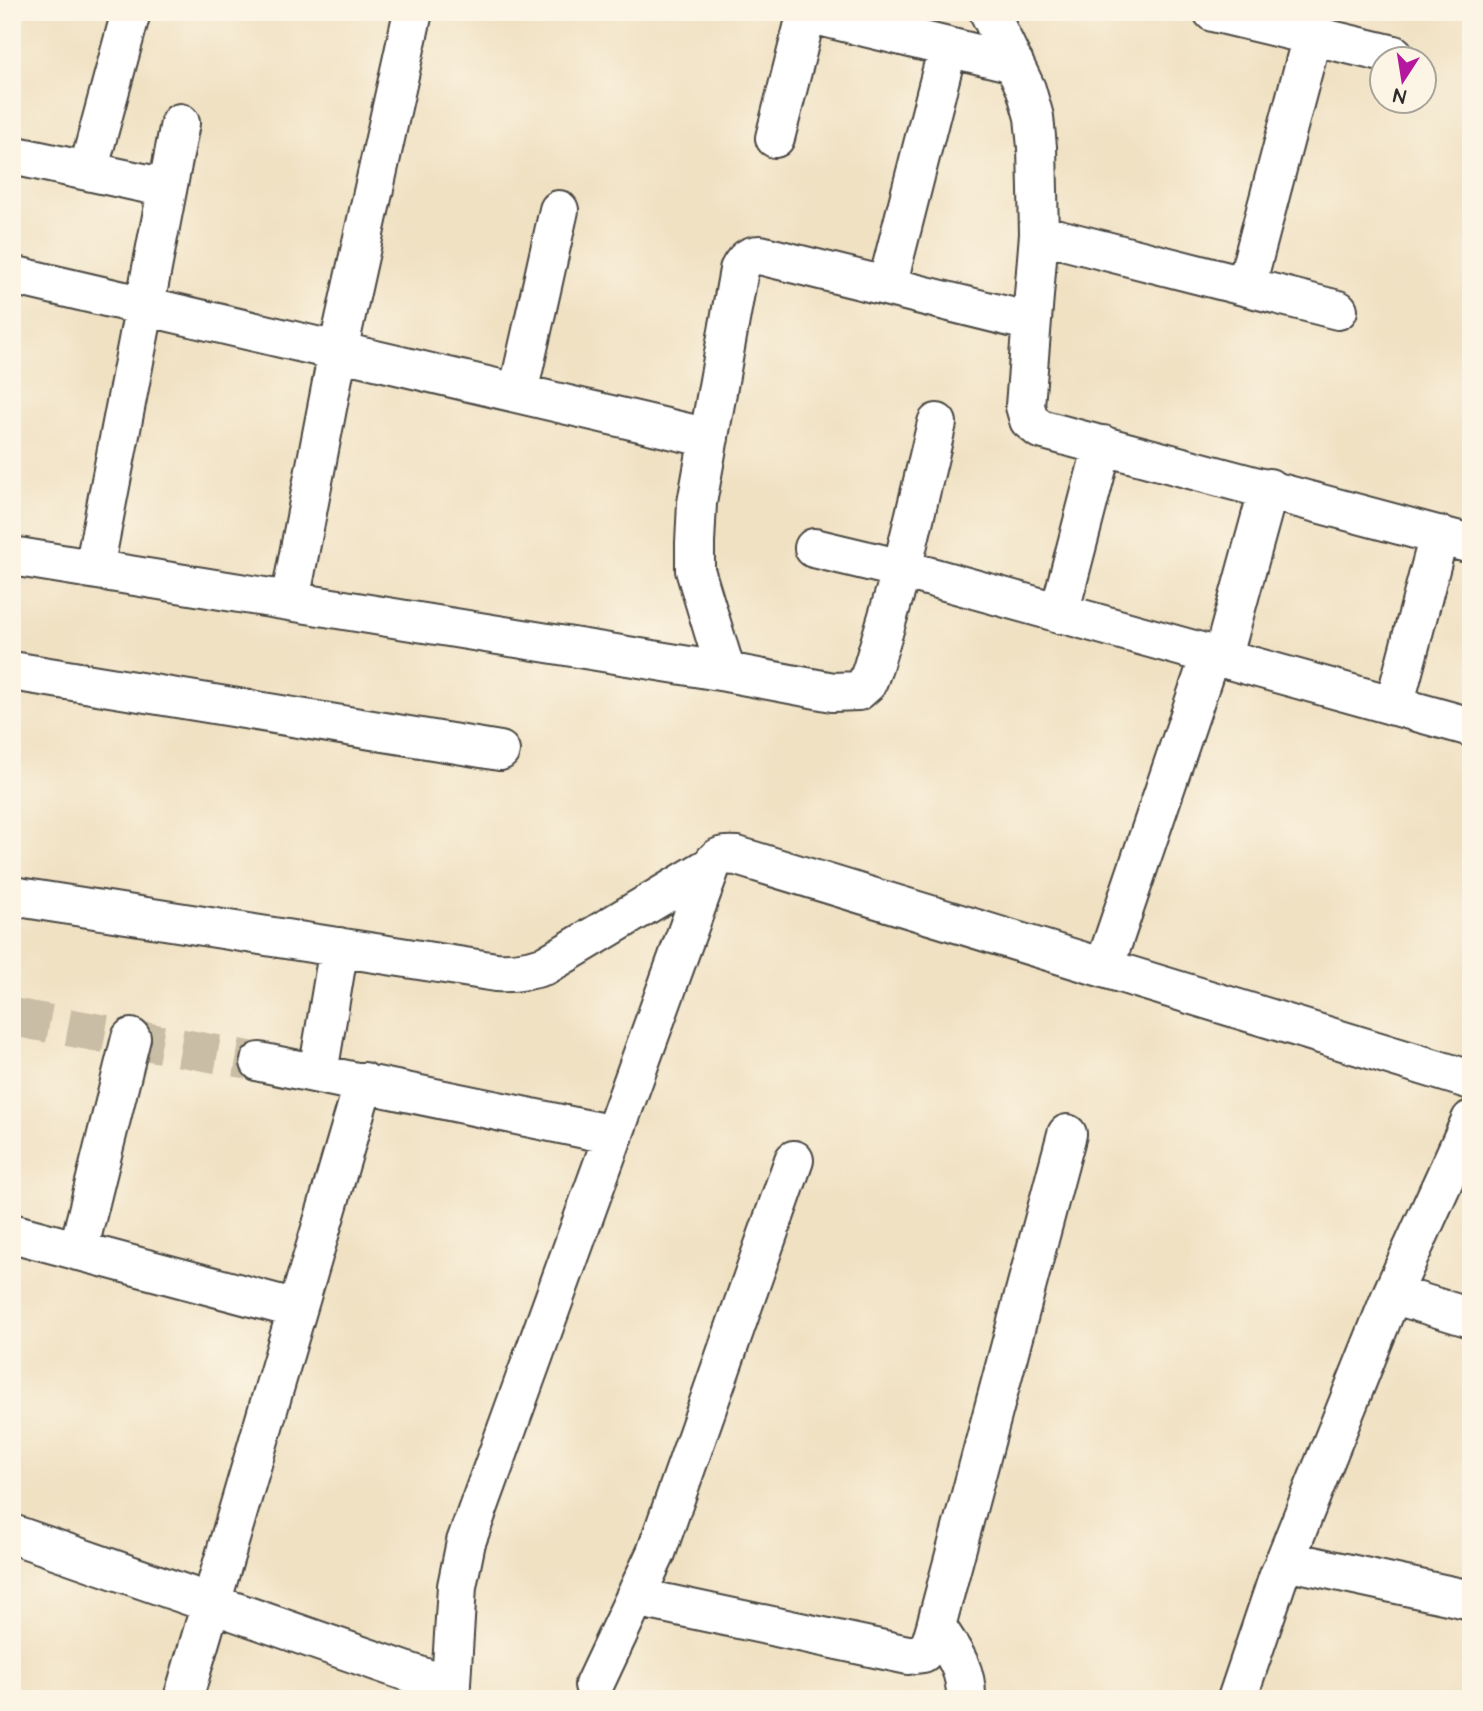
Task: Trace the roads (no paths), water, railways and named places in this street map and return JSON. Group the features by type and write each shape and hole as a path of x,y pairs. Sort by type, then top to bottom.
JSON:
{"street":[{"path":"88,171 131,12"},
{"path":"290,601 338,351 413,12"},
{"path":"989,12 1026,89 1034,117 1037,147 1039,234 1025,405 1029,420 1040,429 1269,488 1455,540 1394,706"},
{"path":"1213,12 1368,49"},
{"path":"775,138 807,13 1014,63"},
{"path":"1246,286 1312,36"},
{"path":"887,286 948,47"},
{"path":"94,569 180,123"},
{"path":"12,155 167,188"},
{"path":"518,393 559,210"},
{"path":"1039,234 1338,310"},
{"path":"726,672 695,570 697,503 739,270 743,262 751,255 760,255 1031,322"},
{"path":"12,275 709,438"},
{"path":"12,556 726,672 833,692 858,691 867,683 872,670 902,569 937,423"},
{"path":"1059,614 1103,445"},
{"path":"1104,968 1216,657 1269,488"},
{"path":"814,548 902,569 1471,727"},
{"path":"12,671 500,751"},
{"path":"12,1534 211,1604 450,1693 457,1586 466,1542 712,866 717,858 725,855 737,856 1471,1080"},
{"path":"12,896 496,972 530,971 558,959 712,866"},
{"path":"318,1073 339,947"},
{"path":"78,1251 131,1038"},
{"path":"260,1062 614,1135"},
{"path":"183,1699 364,1082"},
{"path":"1248,1697 1285,1560 1392,1294 1471,1121"},
{"path":"635,1597 908,1655 923,1653 931,1643 936,1626 1067,1134"},
{"path":"594,1685 661,1540 794,1160"},
{"path":"12,1233 298,1309"},
{"path":"1392,1294 1471,1318"},
{"path":"1285,1560 1471,1600"},
{"path":"936,1626 953,1652 966,1680 966,1699"}],"tunnel":[{"path":"12,1017 260,1062"}]}
